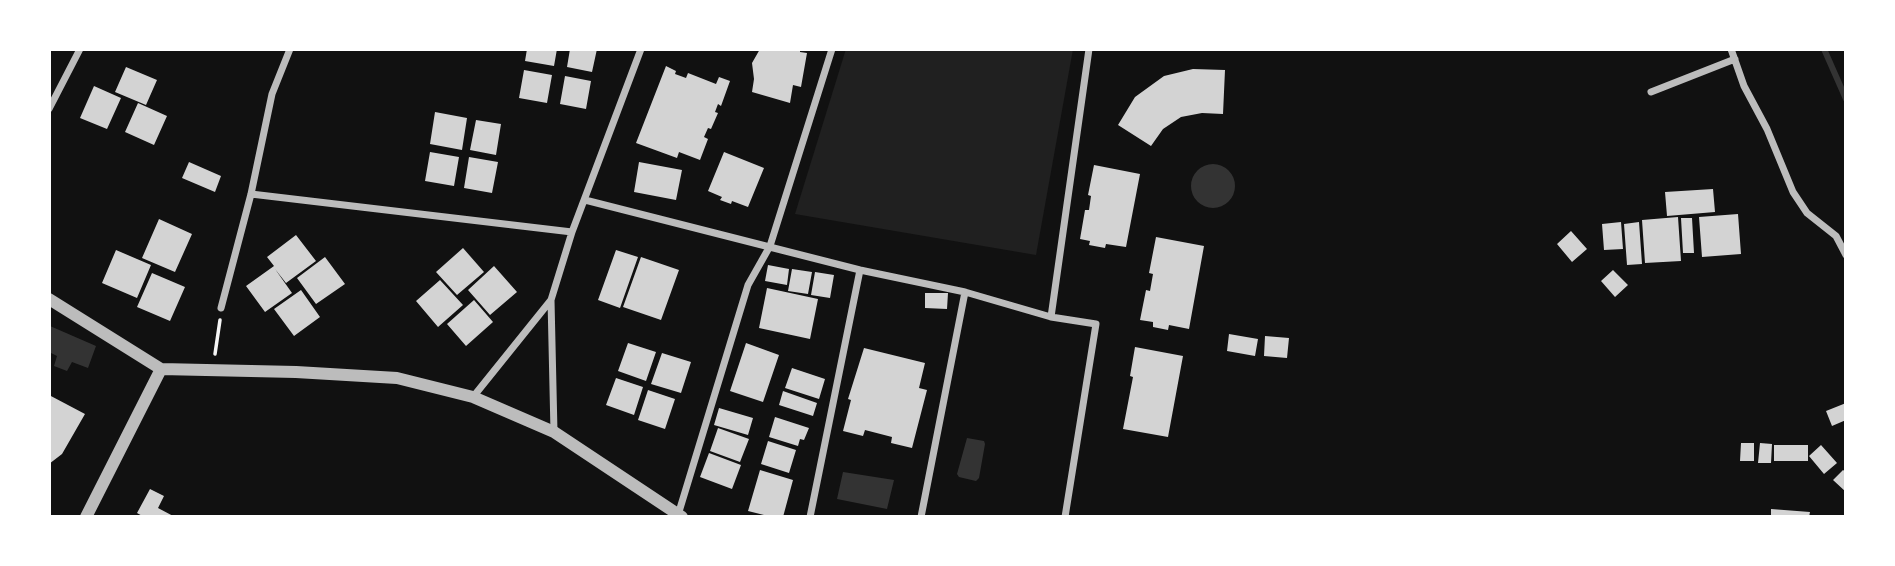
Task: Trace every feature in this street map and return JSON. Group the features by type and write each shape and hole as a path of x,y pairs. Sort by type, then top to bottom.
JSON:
{"street":[{"path":"49,109 80,49"},
{"path":"221,308 272,94 290,49"},
{"path":"554,432 551,300 572,232 641,49"},
{"path":"49,299 160,369 296,372 397,378 473,397 554,432 680,516 748,285 770,246 832,49"},
{"path":"1051,317 1089,49"},
{"path":"1731,49 1744,86 1767,129 1793,192 1807,213 1836,236 1846,255"},
{"path":"1651,92 1735,59"},
{"path":"250,194 572,232"},
{"path":"585,200 860,270 965,292 1051,317 1096,324 1065,517"},
{"path":"810,517 860,270"},
{"path":"921,517 965,292"},
{"path":"473,397 551,300"},
{"path":"86,517 160,369"}],"path":[{"path":"213,372 221,308"}],"shaded area":[{"path":"846,49 1073,49 1036,255 795,214"},
{"path":"1213,164 1228,171 1235,186 1228,201 1213,208 1198,201 1191,186 1198,171"},
{"path":"50,326 96,346 88,368 72,362 67,371 54,366 57,356 49,352"},
{"path":"967,438 984,441 985,444 979,478 976,481 959,477 957,474"},
{"path":"843,472 894,480 887,509 837,499"}],"building":[{"path":"527,49 557,49 554,66 525,61"},
{"path":"570,49 597,49 592,72 567,67"},
{"path":"760,49 800,49 800,52 807,53 801,87 793,85 790,103 752,92 752,63"},
{"path":"666,66 676,71 675,74 686,78 688,73 716,84 719,77 730,81 721,106 718,104 715,112 718,113 711,129 708,128 704,137 708,139 700,160 679,152 677,158 636,143"},
{"path":"126,67 157,80 146,105 115,92"},
{"path":"1193,69 1225,70 1223,114 1202,113 1181,117 1163,129 1151,146 1118,125 1135,97 1164,76"},
{"path":"524,70 552,75 547,103 519,98"},
{"path":"565,76 591,81 586,109 560,104"},
{"path":"94,86 121,98 107,129 80,118"},
{"path":"138,103 167,116 154,145 125,132"},
{"path":"435,112 467,118 462,150 430,144"},
{"path":"476,120 501,124 496,155 470,150"},
{"path":"430,152 459,157 454,186 425,181"},
{"path":"724,152 764,168 748,207 720,200 722,197 708,191"},
{"path":"469,157 498,162 492,193 464,188"},
{"path":"189,162 221,176 215,192 182,178"},
{"path":"639,162 682,170 676,200 634,192"},
{"path":"1094,165 1140,174 1126,247 1106,244 1105,248 1089,245 1090,241 1080,239 1085,210 1089,210 1091,196 1088,195"},
{"path":"1713,189 1715,212 1667,216 1665,192"},
{"path":"1738,214 1741,254 1702,257 1699,217"},
{"path":"1678,217 1681,261 1645,263 1642,220"},
{"path":"1681,218 1692,218 1694,253 1683,253"},
{"path":"159,219 192,234 175,272 142,258"},
{"path":"1621,222 1623,249 1604,250 1602,224"},
{"path":"1639,222 1642,264 1627,265 1624,224"},
{"path":"1571,231 1587,249 1572,262 1557,244"},
{"path":"296,235 316,261 286,283 275,269 292,293 265,312 246,286 274,266 267,257"},
{"path":"1156,237 1204,246 1189,329 1169,325 1168,330 1153,327 1153,322 1140,320 1146,290 1150,291 1153,274 1149,273"},
{"path":"463,248 484,272 457,295 436,272"},
{"path":"116,250 151,265 137,298 102,283"},
{"path":"616,250 638,257 620,308 598,300"},
{"path":"325,257 345,284 316,304 297,278"},
{"path":"641,257 679,270 661,320 623,307"},
{"path":"768,265 789,269 787,285 765,281"},
{"path":"494,266 517,292 490,315 468,290"},
{"path":"792,269 812,272 808,294 788,291"},
{"path":"1613,270 1628,285 1615,297 1601,281"},
{"path":"815,272 834,275 830,298 811,295"},
{"path":"152,273 185,287 170,321 137,307"},
{"path":"440,280 463,305 438,327 416,301"},
{"path":"767,288 818,299 810,339 759,328"},
{"path":"301,290 320,317 294,336 274,309"},
{"path":"925,293 948,293 947,309 925,308"},
{"path":"474,300 493,322 466,346 447,324"},
{"path":"1229,334 1258,339 1255,356 1227,351"},
{"path":"1265,336 1289,338 1287,358 1264,356"},
{"path":"628,343 656,352 646,381 618,371"},
{"path":"746,343 779,355 763,402 730,391"},
{"path":"1135,347 1183,356 1168,437 1123,429 1133,377 1130,376"},
{"path":"864,348 925,363 919,388 927,390 912,448 891,443 892,437 865,430 863,436 843,431 851,400 848,399"},
{"path":"662,353 691,362 681,393 651,384"},
{"path":"792,368 825,379 819,399 785,388"},
{"path":"616,378 643,387 634,415 606,405"},
{"path":"648,390 675,399 665,429 638,420"},
{"path":"783,391 817,403 813,416 779,405"},
{"path":"49,395 85,414 62,454 49,464"},
{"path":"1846,403 1846,420 1832,426 1826,411"},
{"path":"719,408 753,418 748,435 714,425"},
{"path":"775,417 809,428 798,446 769,437"},
{"path":"718,428 749,439 740,462 710,451"},
{"path":"768,441 796,450 789,473 761,464"},
{"path":"1741,443 1754,443 1754,461 1740,461"},
{"path":"1760,443 1772,444 1771,463 1758,463"},
{"path":"1774,445 1808,445 1808,461 1774,461"},
{"path":"1821,445 1837,463 1824,474 1809,456"},
{"path":"709,453 741,465 732,489 700,477"},
{"path":"760,470 793,480 783,517 748,511"},
{"path":"1843,470 1846,472 1846,492 1833,480"},
{"path":"150,489 164,496 158,508 175,517 144,517 137,513"},
{"path":"1771,509 1810,512 1809,517 1771,517"}],"waterway":[{"path":"1824,49 1846,99"}]}
